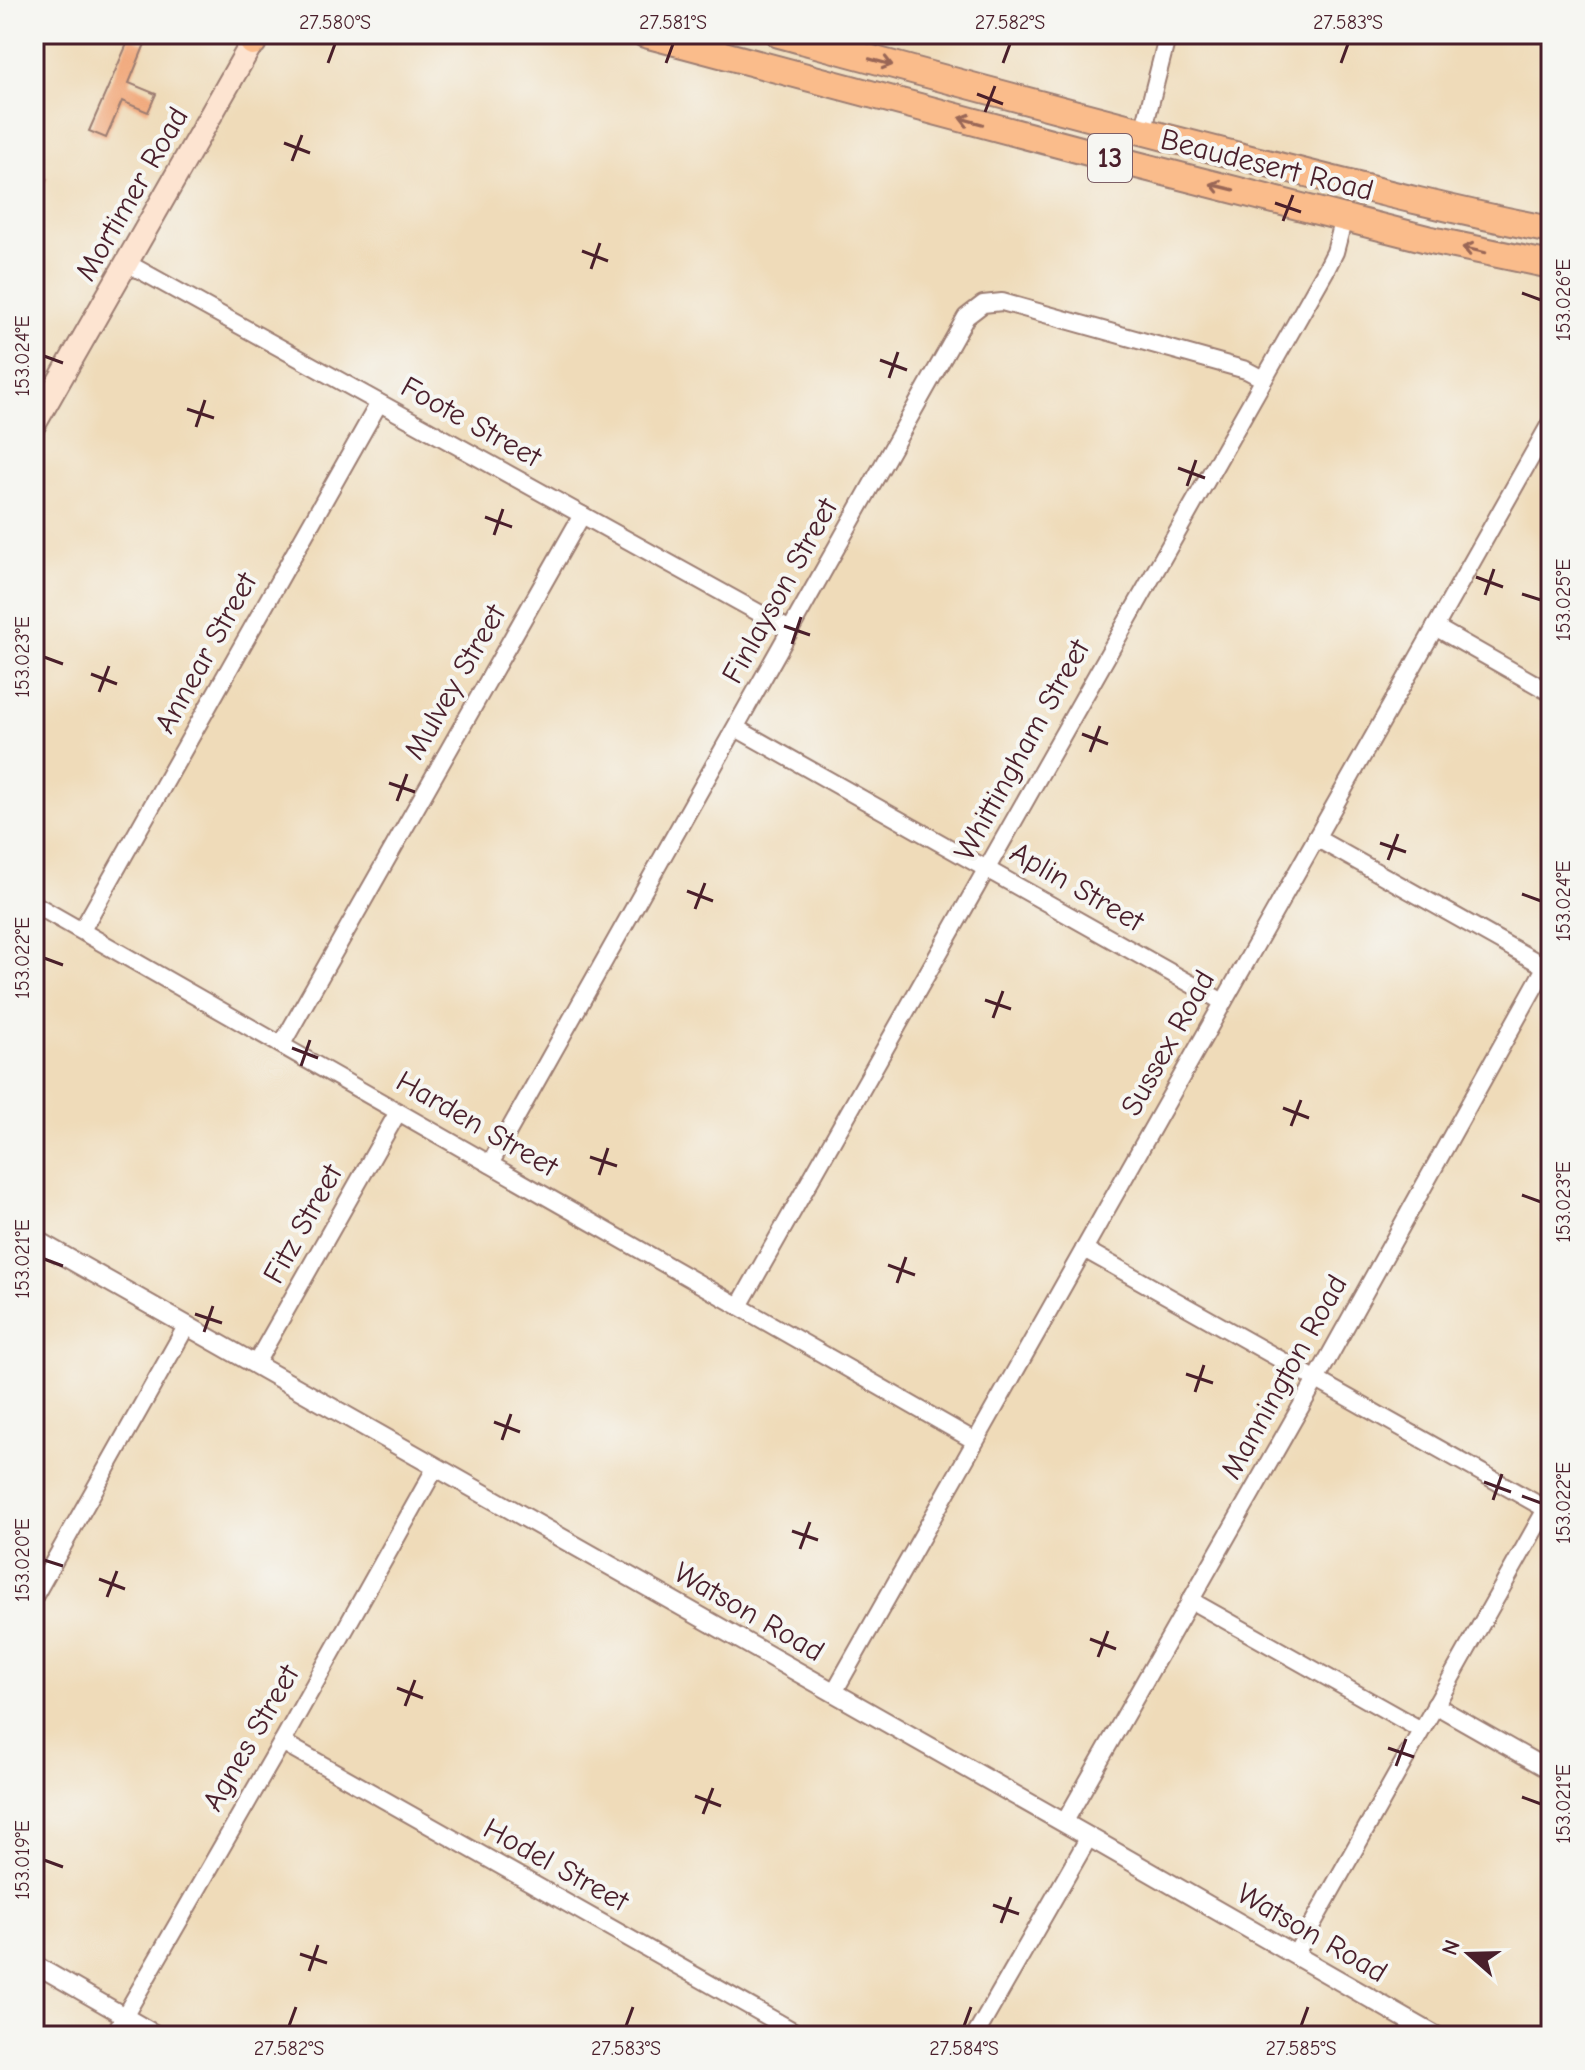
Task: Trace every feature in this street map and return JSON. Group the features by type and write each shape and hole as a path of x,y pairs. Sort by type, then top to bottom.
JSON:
{"highway":[{"name":"Beaudesert Road","path":"645,34 1344,218 1551,265"},
{"name":"Beaudesert Road","path":"779,34 1143,132 1448,209 1551,230"}],"main road":[{"name":"Mortimer Road","path":"34,425 254,37"}],"street":[{"path":"1143,132 1168,34"},
{"name":"Whittingham Street","path":"739,1306 1327,268 1335,252 1344,218"},
{"name":"Foote Street","path":"127,263 790,630"},
{"name":"Finlayson Street","path":"490,1164 966,317 983,304 1002,302 1246,370 1263,379"},
{"name":"Annear Street","path":"82,930 379,403"},
{"name":"Sussex Road","path":"834,1692 1551,422"},
{"name":"Mulvey Street","path":"282,1044 582,515"},
{"path":"1435,627 1551,693"},
{"name":"Aplin Street","path":"736,728 1223,1002"},
{"path":"1316,838 1548,962"},
{"name":"Harden Street","path":"34,904 975,1441"},
{"name":"Mannington Road","path":"1064,1823 1316,1380 1548,962"},
{"name":"Fitz Street","path":"256,1363 398,1112"},
{"name":"Watson Road","path":"34,1239 1436,2036"},
{"path":"1084,1249 1316,1380 1548,1505 1295,1955"},
{"path":"34,1597 187,1325"},
{"name":"Agnes Street","path":"113,2036 436,1467"},
{"path":"1190,1600 1421,1730"},
{"path":"1435,1705 1551,1771"},
{"name":"Hodel Street","path":"282,1742 802,2036"},
{"path":"975,2036 1089,1837"},
{"path":"34,1964 159,2036"}],"building":[{"path":"130,37 145,44 129,83 156,94 148,112 122,101 106,138 89,131"},
{"path":"34,172 47,179 34,202"}]}
